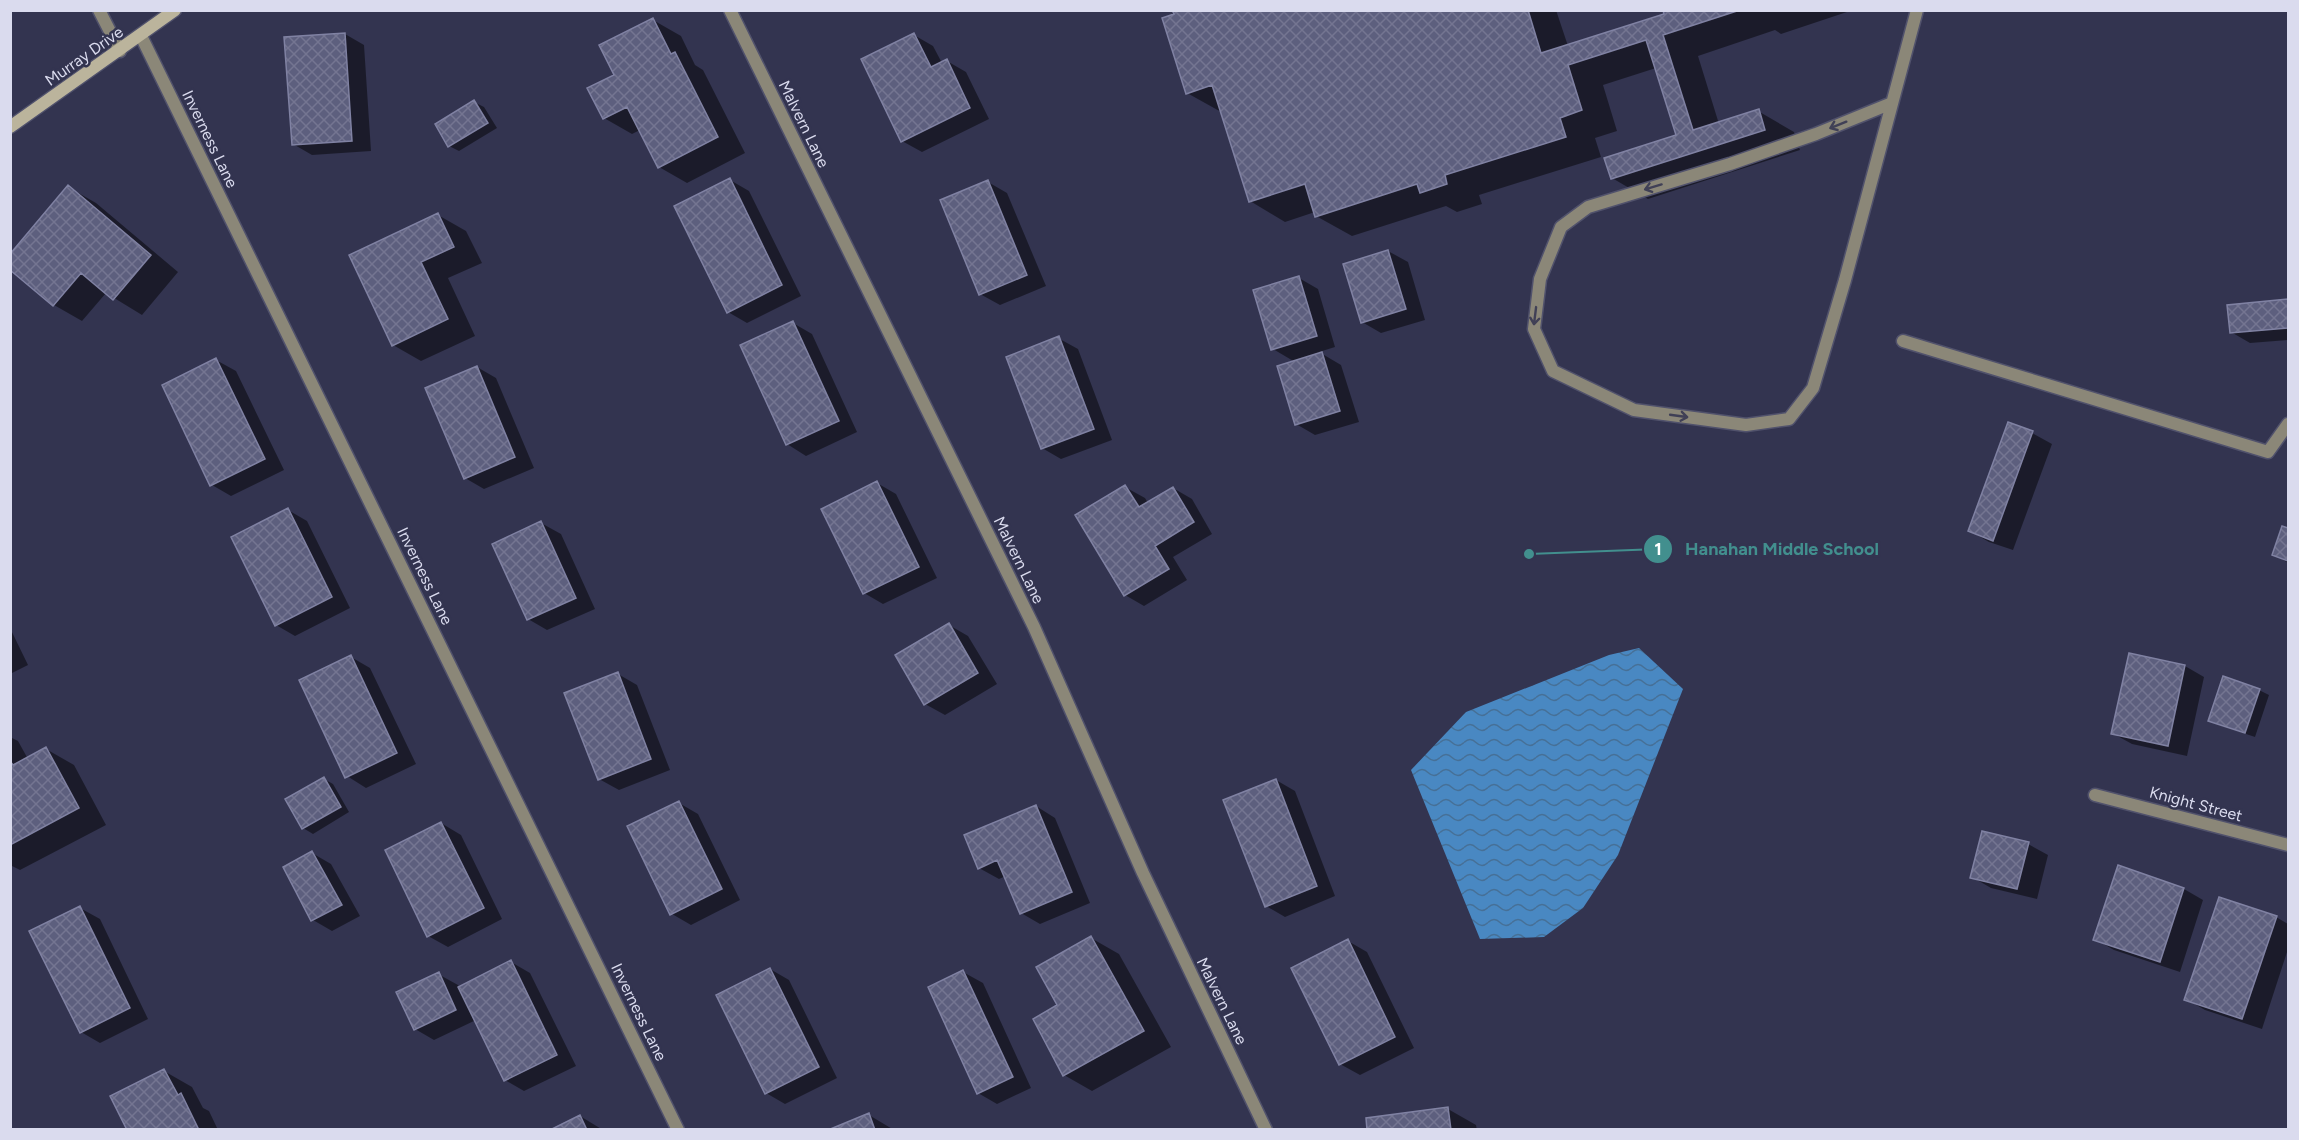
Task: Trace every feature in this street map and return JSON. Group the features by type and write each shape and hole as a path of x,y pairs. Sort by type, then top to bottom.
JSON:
{"street":[{"path":"99,10 120,51"},
{"name":"Murray Drive","path":"10,128 175,10"},
{"name":"Malvern Lane","path":"730,10 1034,627 1143,873 1266,1130"},
{"path":"1892,103 1816,134 1730,164 1588,207 1561,227 1540,279 1534,329 1553,371 1634,410 1746,425 1789,418 1813,388 1845,280 1917,10"},
{"name":"Inverness Lane","path":"141,36 678,1130"},
{"path":"1903,341 2268,452 2289,424"},
{"name":"Knight Street","path":"2096,795 2289,844"}],"water":[{"path":"1639,648 1683,689 1618,855 1583,908 1544,937 1480,939 1411,770 1466,712 1609,655"}],"building":[{"path":"1172,10 1528,10 1541,53 1664,14 1663,10 1740,10 1663,35 1693,130 1759,109 1765,130 1611,179 1604,158 1676,135 1646,40 1568,65 1582,110 1560,118 1566,137 1445,175 1447,184 1420,193 1417,184 1315,217 1305,184 1249,202 1212,85 1186,94 1162,18 1174,14"},
{"path":"653,18 671,54 675,52 718,137 658,168 627,107 603,119 587,88 614,75 599,45"},
{"path":"345,33 352,141 292,145 284,37"},
{"path":"914,33 931,67 947,59 970,108 901,142 861,59"},
{"path":"474,100 488,123 448,147 435,124"},
{"path":"730,178 782,285 727,313 674,206"},
{"path":"988,180 1027,275 979,295 940,200"},
{"path":"68,185 151,255 113,300 81,273 53,306 10,270 10,254"},
{"path":"438,213 454,247 421,262 448,319 392,346 349,255"},
{"path":"1388,250 1406,309 1361,323 1343,264"},
{"path":"1299,276 1317,336 1271,350 1253,290"},
{"path":"2288,299 2288,328 2230,333 2227,305"},
{"path":"793,321 839,421 786,445 740,345"},
{"path":"1059,336 1094,429 1041,449 1006,357"},
{"path":"1322,352 1340,411 1295,425 1277,366"},
{"path":"216,358 265,459 210,486 162,385"},
{"path":"477,366 515,457 464,479 425,388"},
{"path":"2008,422 2033,431 1993,541 1968,531"},
{"path":"877,481 919,567 863,594 821,509"},
{"path":"1125,485 1139,507 1173,487 1194,522 1155,546 1169,569 1124,596 1075,515"},
{"path":"288,508 332,597 275,626 231,537"},
{"path":"541,521 576,598 527,620 492,544"},
{"path":"2282,526 2288,528 2288,561 2272,555"},
{"path":"949,623 978,673 924,705 895,655"},
{"path":"2129,653 2185,665 2168,746 2111,734"},
{"path":"351,655 397,753 345,778 299,680"},
{"path":"618,672 651,759 598,780 564,693"},
{"path":"2223,676 2260,689 2245,733 2208,721"},
{"path":"46,747 79,808 10,845 10,761 13,765"},
{"path":"324,777 341,807 302,829 285,799"},
{"path":"1276,779 1317,886 1265,907 1223,800"},
{"path":"679,801 722,889 670,915 627,826"},
{"path":"1036,805 1072,892 1020,914 997,860 978,869 964,835"},
{"path":"441,822 484,908 427,937 385,850"},
{"path":"1982,831 2029,842 2017,889 1970,878"},
{"path":"312,851 342,905 311,921 283,867"},
{"path":"2118,865 2184,888 2160,962 2093,940"},
{"path":"2219,897 2277,916 2242,1019 2184,1000"},
{"path":"80,906 130,1008 80,1033 29,931"},
{"path":"1091,936 1144,1031 1063,1076 1033,1019 1057,1005 1036,967"},
{"path":"1348,939 1395,1037 1339,1065 1291,968"},
{"path":"511,960 557,1055 504,1081 458,987"},
{"path":"770,968 819,1067 765,1094 716,995"},
{"path":"963,970 1013,1077 977,1094 928,987"},
{"path":"439,972 456,1010 414,1030 396,992"},
{"path":"164,1069 178,1095 181,1093 199,1130 127,1130 110,1096"},
{"path":"1448,1107 1451,1130 1367,1130 1366,1118"},
{"path":"869,1113 875,1130 828,1130"},
{"path":"580,1115 587,1130 550,1130"}],"place":[{"name":"Hanahan Middle School","path":"1529,554"}]}
